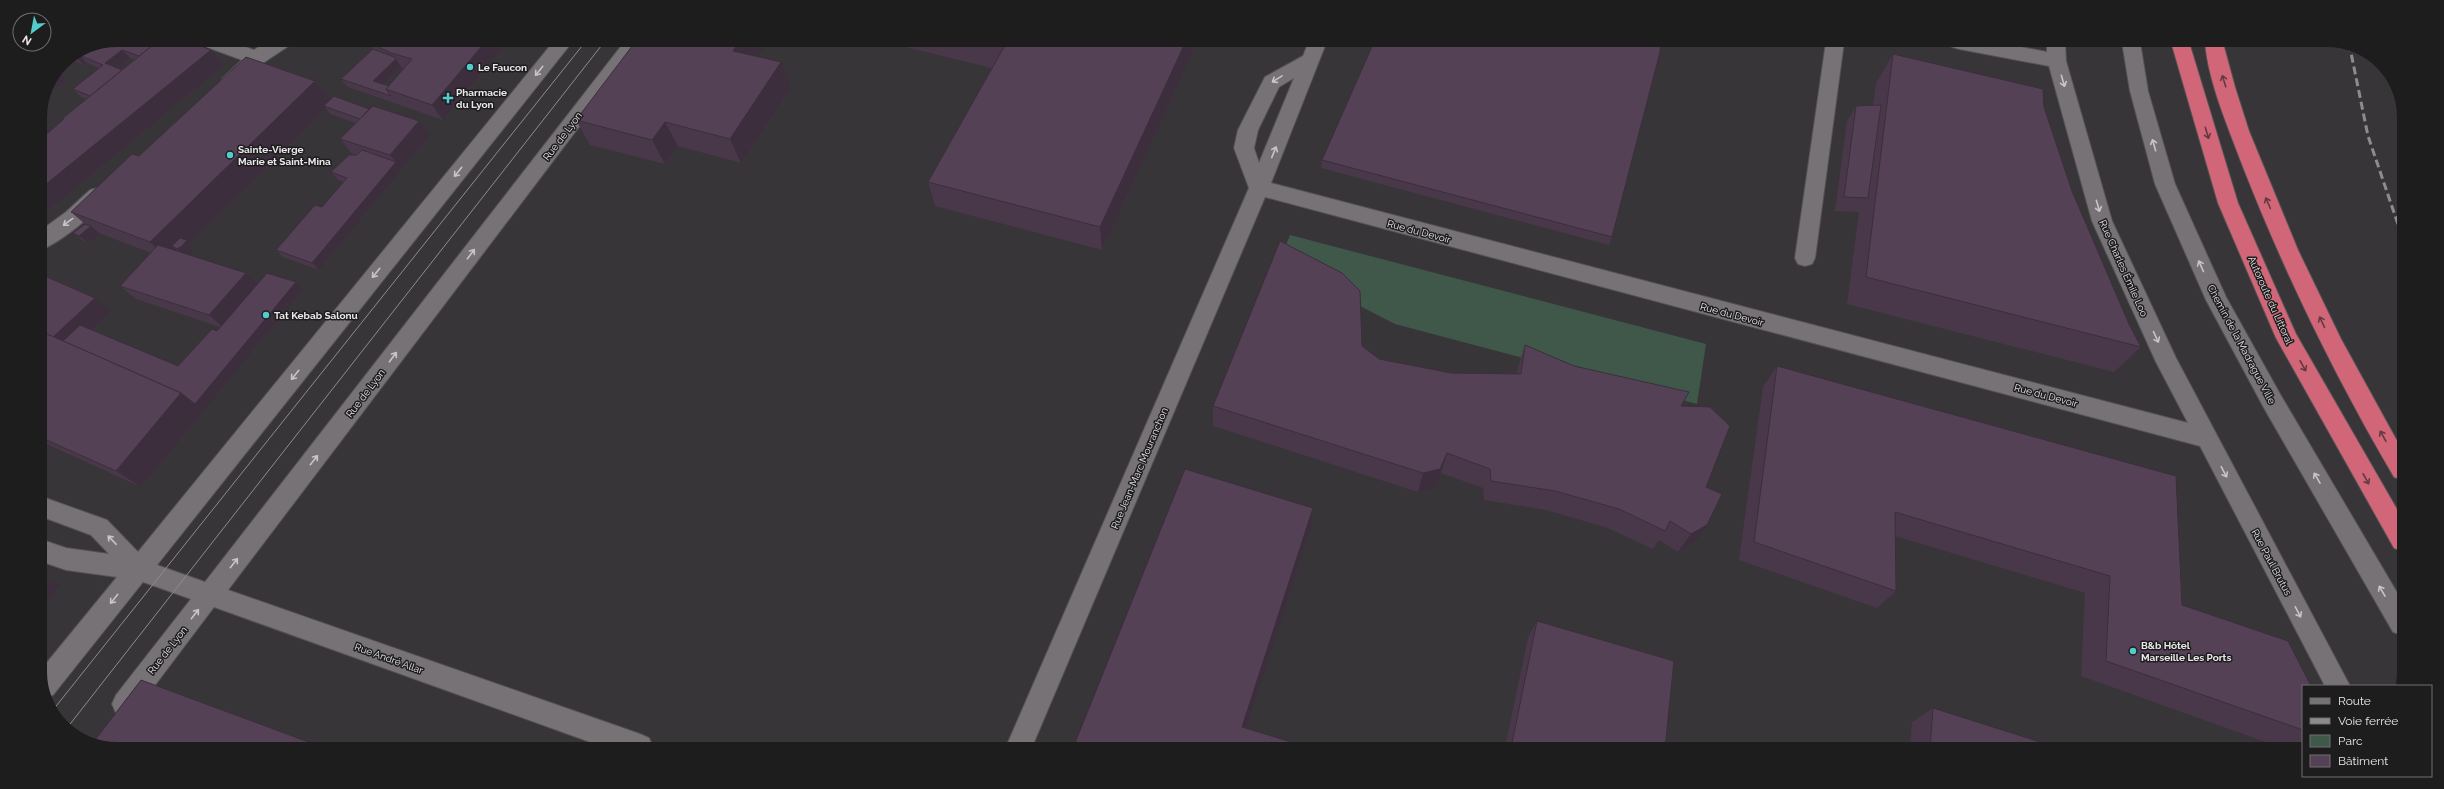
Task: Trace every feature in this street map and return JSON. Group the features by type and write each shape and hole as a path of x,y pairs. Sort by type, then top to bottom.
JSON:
{"highway":[{"name":"Autoroute du Littoral","path":"2181,47 2228,203 2287,338 2397,531"},
{"path":"2216,47 2247,152 2293,260 2338,357 2397,461"}],"street":[{"path":"227,47 256,58"},
{"path":"215,93 256,58 272,47"},
{"path":"48,682 558,47"},
{"name":"Rue de Lyon","path":"113,719 630,47"},
{"name":"Rue Jean-Marc Mouranchon","path":"1021,742 1259,188 1316,47"},
{"path":"1806,258 1834,47"},
{"path":"2008,47 2056,52"},
{"name":"Chemin de la Madrague Ville","path":"2132,47 2139,91 2165,184 2217,300 2272,401 2397,615"},
{"name":"Rue Charles Émile Loo","path":"2056,52 2102,221 2167,362 2206,438"},
{"path":"1259,188 1244,148 1248,130 1272,82 1311,60"},
{"path":"47,237 73,218 112,182"},
{"name":"Rue du Devoir","path":"1259,188 2206,438"},
{"name":"Rue Paul Brutus","path":"2206,438 2337,685"},
{"name":"Rue André Allar","path":"47,508 98,526 138,569"},
{"name":"Rue André Allar","path":"47,552 66,559 138,569 626,742"}],"green space":[{"path":"1290,235 1706,344 1697,404 1395,324 1278,264"}],"building":[{"path":"150,47 139,56 122,50 105,63 122,70 90,96 73,89 103,65 82,56 90,52 103,48"},
{"path":"150,47 204,47 211,50 47,183 47,134 64,119 62,119"},
{"path":"378,47 481,47 432,105 386,89 412,59 391,53"},
{"path":"631,47 736,47 733,51 781,62 730,139 665,122 652,140 576,120"},
{"path":"1004,47 1183,47 1100,227 928,182"},
{"path":"1372,47 1660,47 1612,237 1322,160"},
{"path":"373,49 396,59 373,81 389,86 386,89 391,96 341,79"},
{"path":"1893,54 2043,89 2044,107 2072,191 2129,324 2141,347 1866,277"},
{"path":"246,57 315,81 150,242 71,212 132,154 139,156"},
{"path":"334,96 369,109 360,119 324,106"},
{"path":"1881,105 1868,198 1844,197 1856,106"},
{"path":"373,106 419,121 390,155 340,139"},
{"path":"362,150 396,162 312,263 276,250 315,205 322,207 347,178 331,172 349,155 357,155"},
{"path":"85,224 91,226 79,236 73,233"},
{"path":"180,238 187,240 177,249 172,246"},
{"path":"1280,241 1342,273 1360,291 1362,346 1379,359 1451,373 1521,374 1525,345 1574,366 1689,392 1681,406 1710,407 1730,426 1706,487 1722,494 1707,525 1691,534 1670,521 1665,531 1619,509 1555,491 1491,481 1490,469 1447,453 1440,469 1423,473 1213,406"},
{"path":"158,245 246,273 209,315 120,286"},
{"path":"267,273 296,282 195,404 181,393 63,341 80,325 178,366 212,329 217,331"},
{"path":"47,277 95,298 53,337 47,334"},
{"path":"47,334 181,393 116,471 47,440"},
{"path":"1777,366 2176,476 2182,605 2288,641 2310,685 2302,685 2302,730 2106,661 2110,576 1895,512 1896,591 1754,542"},
{"path":"1185,469 1313,508 1242,727 1291,742 1075,742"},
{"path":"1537,621 1674,661 1666,742 1512,742"},
{"path":"141,680 308,742 116,742 96,739"},
{"path":"1933,708 2040,742 1931,742"}],"tram line":[{"path":"56,706 581,47"},
{"path":"70,724 600,47"}],"railway":[{"path":"2351,51 2368,136 2397,221"}],"place":[{"name":"Le Faucon","path":"470,67"},
{"name":"Pharmacie du Lyon","path":"448,98"},
{"name":"Sainte-Vierge Marie et Saint-Mina","path":"230,155"},
{"name":"Tat Kebab Salonu","path":"266,315"},
{"name":"B&b Hôtel Marseille Les Ports","path":"2133,651"}]}
